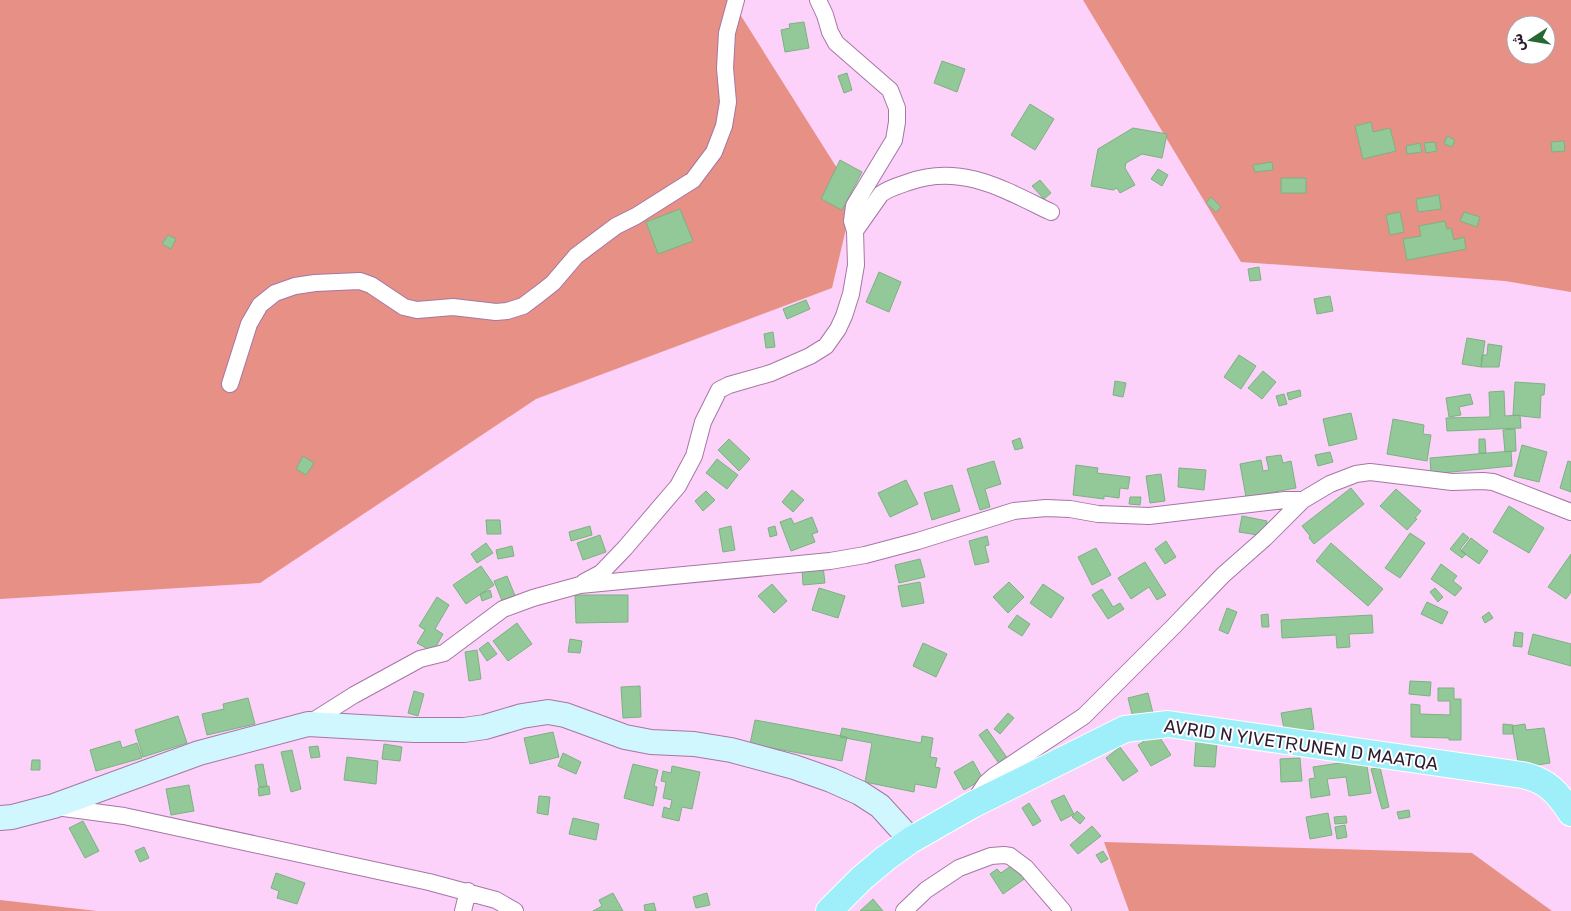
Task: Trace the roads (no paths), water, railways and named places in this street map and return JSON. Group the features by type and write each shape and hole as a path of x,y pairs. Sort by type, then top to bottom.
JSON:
{"main road":[{"path":"0,818 12,817 54,806 199,753 308,724 414,730 464,730 485,727 522,716 548,712 566,715 624,737 650,742 694,744 731,750 832,780 860,793 880,806 911,840"},
{"name":"AVRID N YIVETṚUNEN D MAATQA","path":"829,911 862,878 911,840 972,805 1125,729 1168,724 1211,732 1522,775 1534,778 1555,791 1571,813"}],"street":[{"path":"230,384 249,324 260,305 275,293 295,286 315,283 360,281 371,285 404,306 417,310 453,307 496,312 507,311 523,306 539,294 552,283 576,256 616,226 636,216 693,180 714,152 724,126 728,102 725,68 727,33 736,0"},
{"path":"580,585 601,573 678,486 694,456 703,422 719,390 810,356 826,346 844,316 851,294 856,265 855,231 852,221 854,206 894,140 898,122 897,108 890,90 836,43 818,0"},
{"path":"855,231 881,194 886,190 917,179 940,175 957,175 986,182 1051,212"},
{"path":"972,805 986,782 1084,716 1223,575 1266,538 1303,500 1330,484 1356,474 1370,472 1452,482 1493,482 1571,512"},
{"path":"308,724 354,694 420,658 444,652 503,608 580,585 865,556 1014,511 1046,508 1098,514 1149,516 1285,500 1303,500"},
{"path":"54,806 124,816 163,824 468,891 496,900 515,911"},
{"path":"904,911 926,890 958,868 992,856 1004,855 1010,856 1026,868 1063,911"},
{"path":"463,911 468,891"}]}
